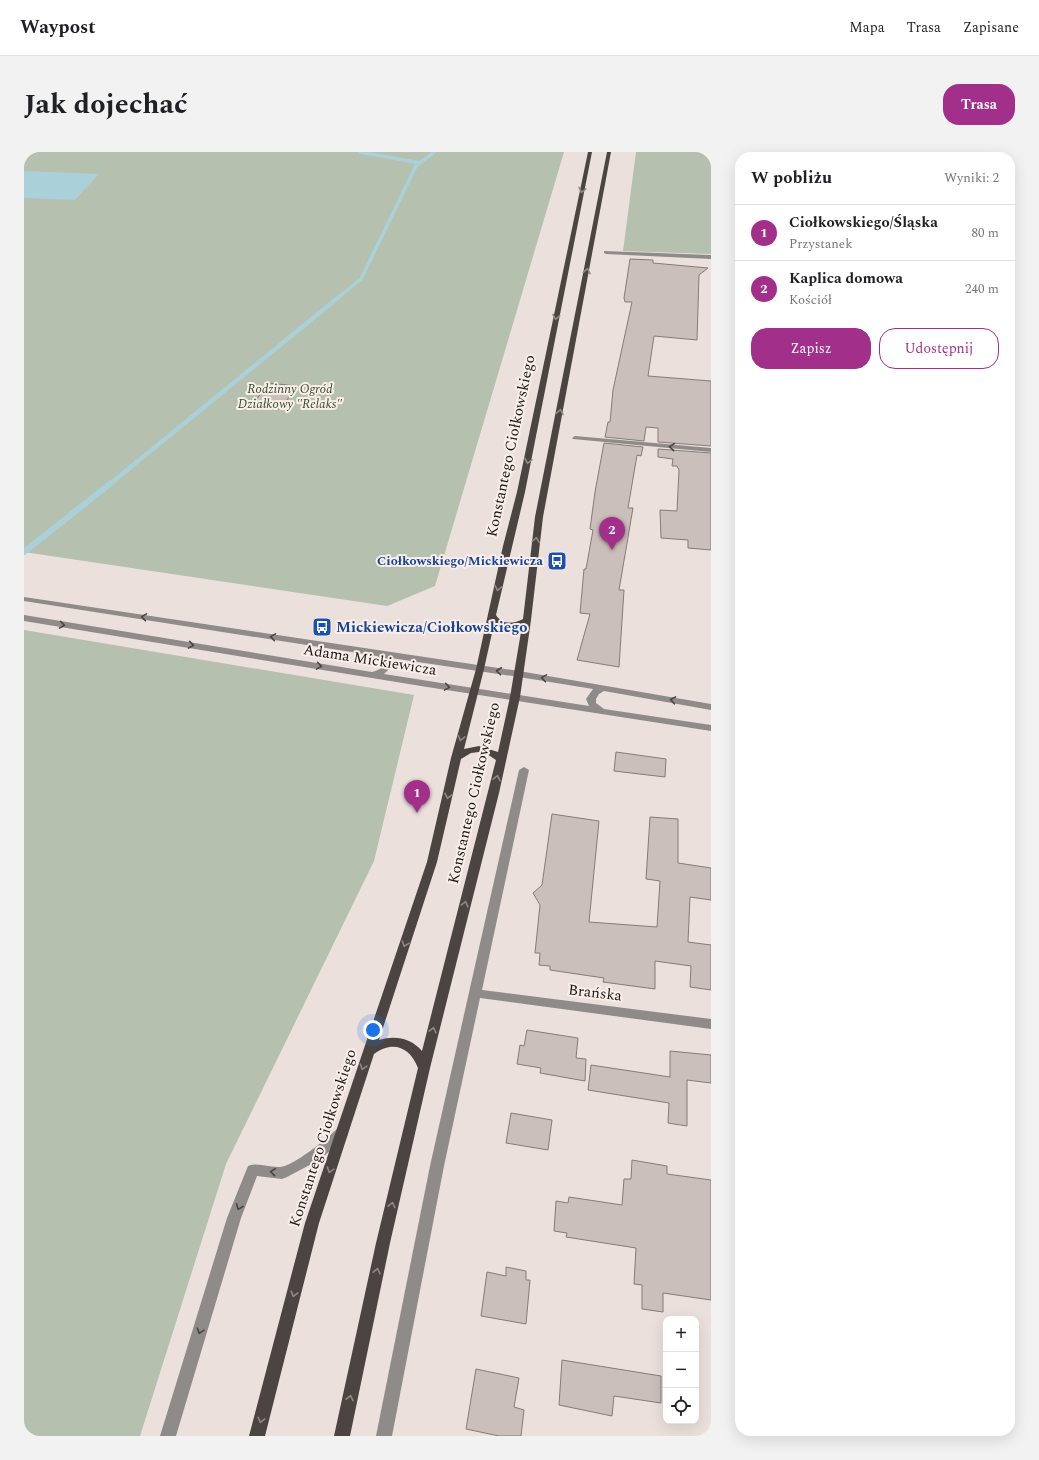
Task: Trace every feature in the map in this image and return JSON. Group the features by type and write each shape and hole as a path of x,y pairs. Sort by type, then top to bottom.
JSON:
{"main road":[{"name":"Konstantego Ciołkowskiego","path":"257,1436 312,1223 432,862 456,758 480,669 507,546 521,492 576,213 590,152"},
{"name":"Konstantego Ciołkowskiego","path":"342,1436 381,1251 424,1068 502,759 515,697 527,620 539,517 609,152"},
{"path":"492,615 496,622 506,625 518,625 527,620"},
{"path":"456,758 464,751 480,748 490,750 502,759"},
{"path":"368,1052 387,1041 398,1042 409,1046 418,1054 424,1068"}],"street":[{"path":"606,252 711,257"},
{"path":"575,438 711,450"},
{"name":"Adama Mickiewicza","path":"24,599 519,674 711,707"},
{"name":"Adama Mickiewicza","path":"24,618 711,728"},
{"path":"373,675 384,671 387,668 388,660 380,654"},
{"path":"602,710 596,708 591,700 595,692 606,688"},
{"path":"384,1436 410,1298 474,993 524,770"},
{"name":"Brańska","path":"474,993 711,1024"},
{"path":"168,1436 234,1218 253,1170 282,1173 314,1156 342,1132"}],"green space":[{"name":"Rodzinny Ogród Działkowy \"Relaks\"","path":"24,152 564,152 435,586 387,606 24,552"},
{"path":"636,152 711,152 711,254 623,251"},
{"path":"24,630 414,695 374,861 226,1164 140,1436 24,1436"}],"water":[{"path":"24,171 99,174 75,200 24,198"}],"building":[{"path":"630,259 653,260 653,263 708,268 699,275 697,340 654,336 648,376 711,381 711,446 658,442 658,428 646,427 644,441 605,437 608,422 610,422 613,390 632,302 625,302 624,298"},
{"path":"268,383 296,386 281,409 252,406"},
{"path":"604,443 643,447 641,456 637,455 628,508 633,508 619,590 624,590 619,667 577,660 590,614 580,613 584,569 586,569 593,530 590,529"},
{"path":"658,449 711,453 711,550 688,548 688,540 661,538 660,510 677,511 679,470 677,466 672,466 673,459 658,457"},
{"path":"616,752 666,759 665,777 614,771"},
{"path":"552,814 599,821 589,922 657,927 660,881 646,879 650,817 678,819 678,863 711,868 711,900 690,897 688,942 711,945 711,990 690,987 691,966 655,961 655,989 603,982 604,978 550,970 550,966 539,965 540,953 535,953 540,905 533,893 542,885"},
{"path":"527,1030 578,1038 576,1058 586,1059 585,1081 540,1073 541,1068 517,1064 520,1045 524,1046"},
{"path":"670,1051 711,1055 711,1083 687,1080 687,1126 668,1123 669,1103 588,1090 591,1065 670,1077"},
{"path":"511,1113 552,1120 548,1150 506,1143"},
{"path":"632,1160 667,1166 667,1174 711,1180 711,1300 663,1293 663,1312 642,1309 642,1285 634,1284 636,1248 566,1237 567,1233 554,1231 556,1201 568,1203 569,1197 622,1205 624,1179 631,1179"},
{"path":"506,1267 526,1271 526,1280 530,1280 526,1324 481,1316 487,1272 506,1276"},
{"path":"562,1360 661,1376 661,1403 614,1396 612,1416 559,1405"},
{"path":"476,1369 519,1378 514,1407 524,1410 521,1436 499,1436 466,1429"}],"waterway":[{"path":"360,152 420,163"},
{"path":"420,163 434,152"},
{"path":"339,297 361,279 416,166 420,163"},
{"path":"110,484 340,296"},
{"path":"24,552 111,483"}],"place":[{"name":"Kaplica domowa","path":"612,550"},
{"name":"Ciołkowskiego/Mickiewicza","path":"557,561"},
{"name":"Mickiewicza/Ciołkowskiego","path":"322,627"},
{"name":"Ciołkowskiego/Śląska","path":"417,813"}]}
